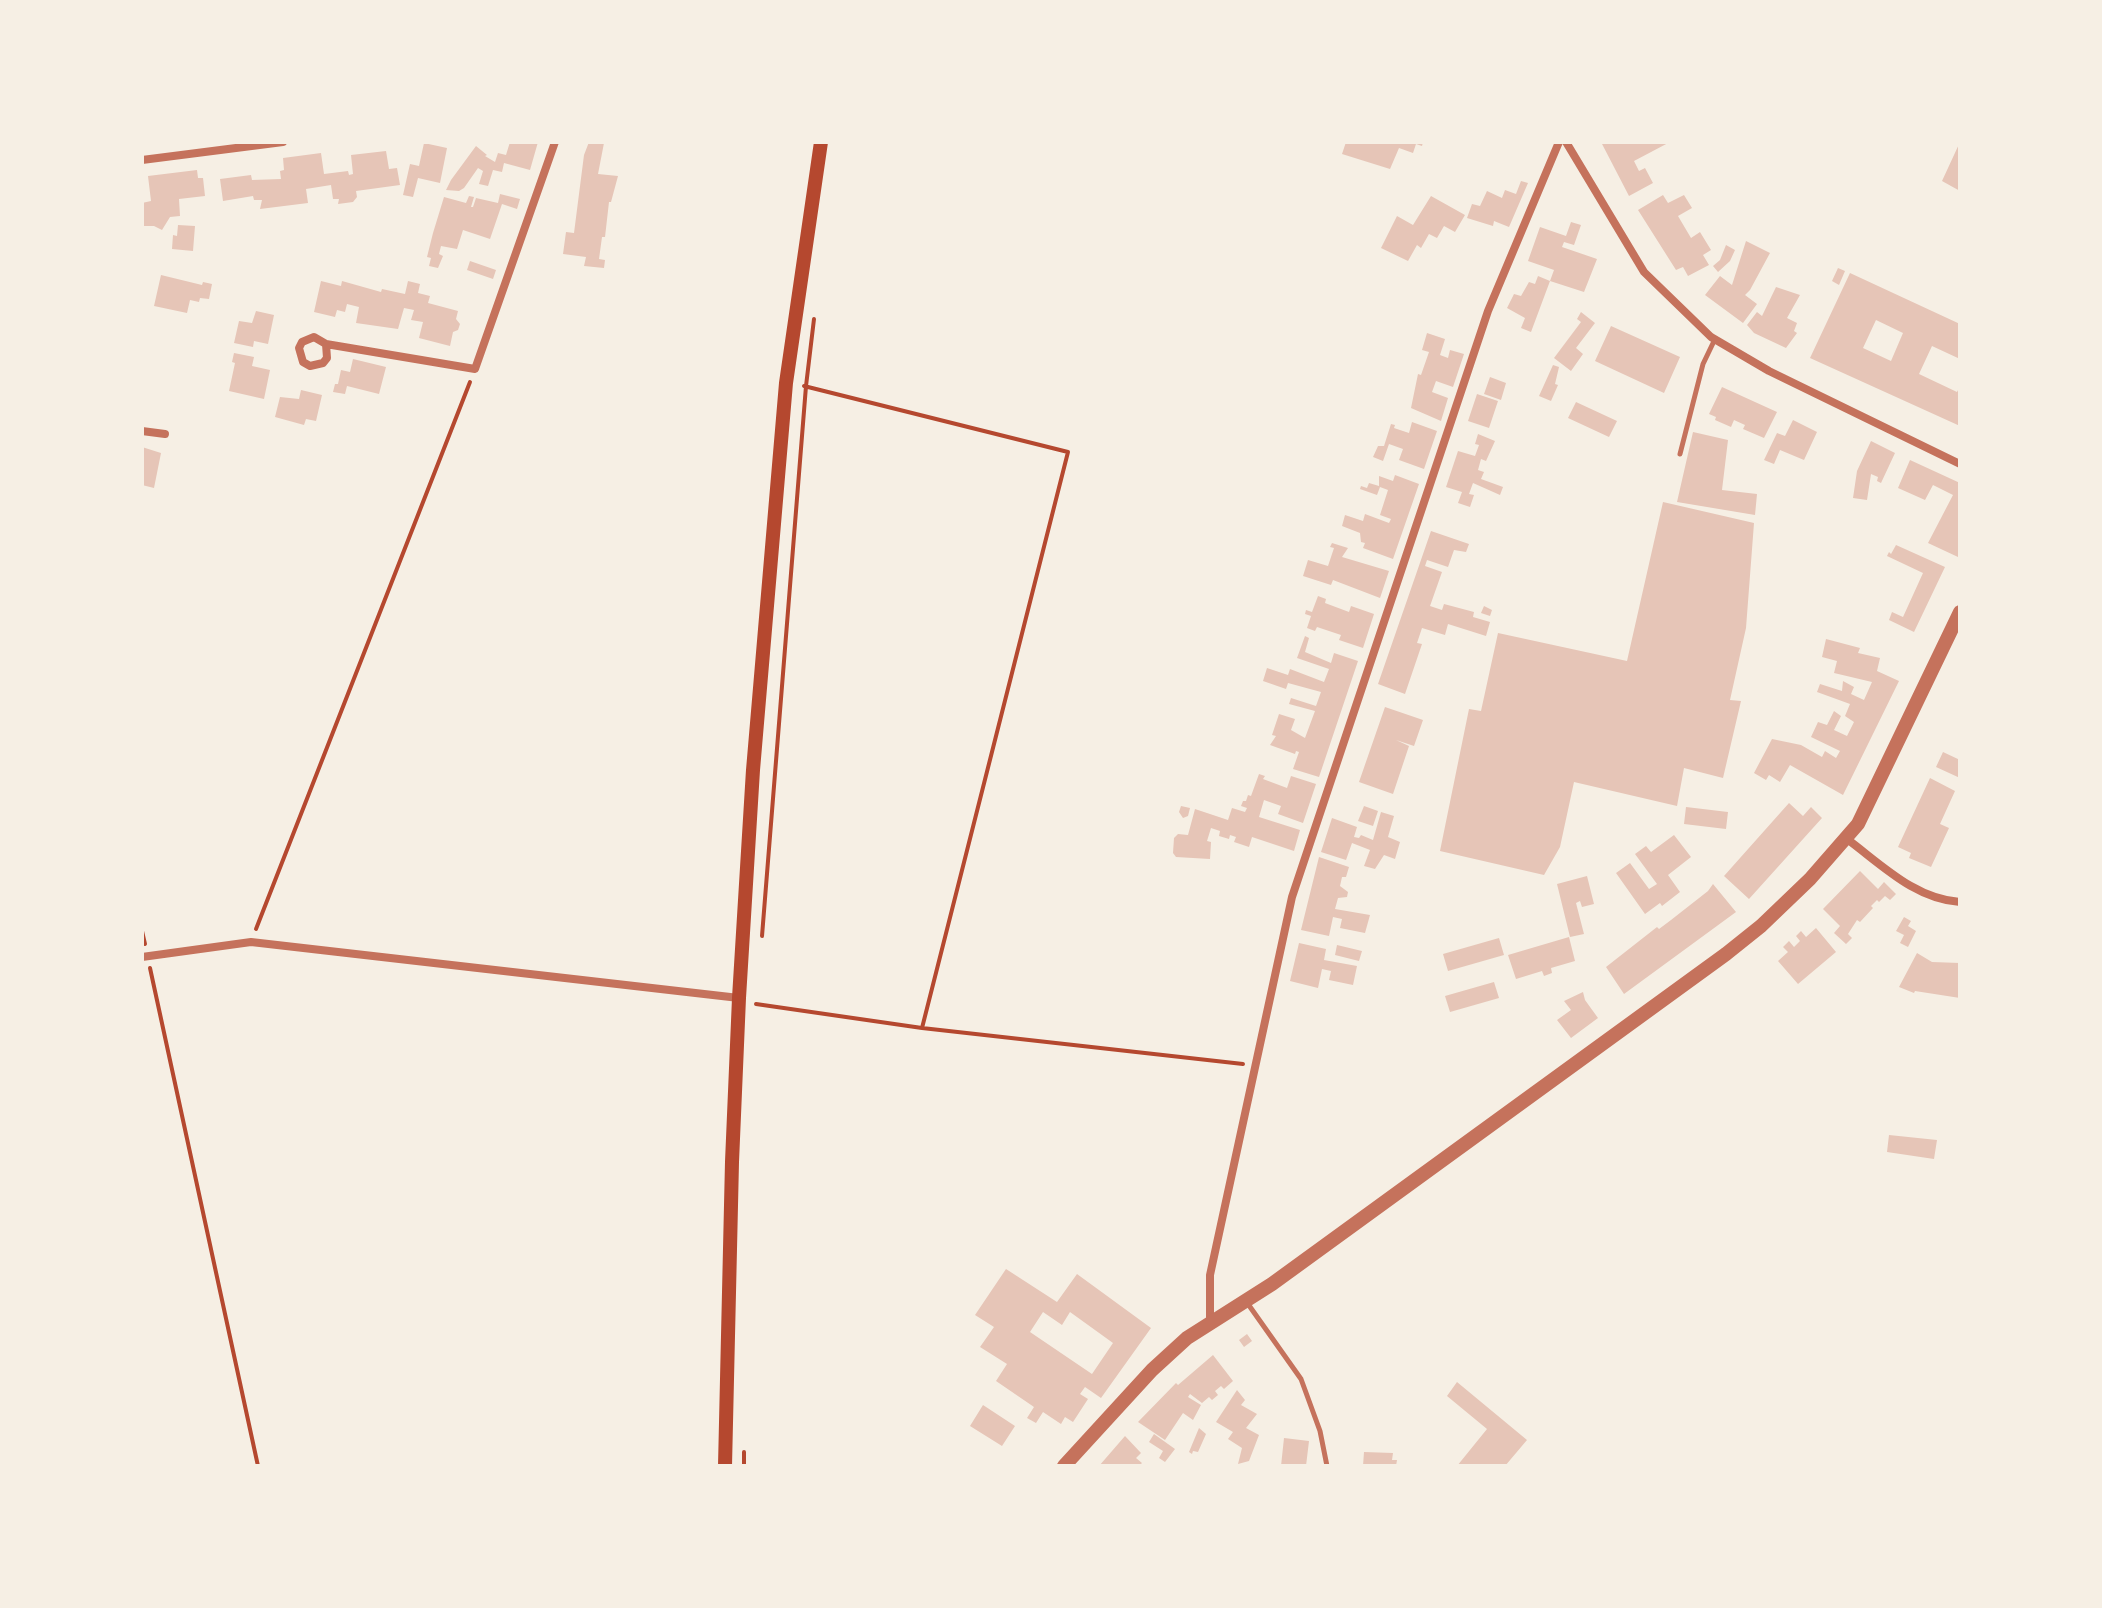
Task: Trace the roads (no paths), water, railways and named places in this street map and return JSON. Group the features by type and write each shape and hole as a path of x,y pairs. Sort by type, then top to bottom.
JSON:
{"main road":[{"path":"725,1466 732,1162 753,770 786,383 821,142"}],"street":[{"path":"142,160 283,142"},
{"path":"326,344 475,369 555,142"},
{"path":"1210,1322 1210,1275 1292,897 1488,311 1559,142"},
{"path":"1566,142 1644,272 1715,339 1769,371 1960,464"},
{"path":"142,431 165,434"},
{"path":"1064,1466 1169,1353 1210,1322 1246,1302 1761,926 1858,824 1960,612"},
{"path":"1847,839 1910,886 1939,901 1960,902"},
{"path":"145,956 251,942 739,998"}],"lane":[{"path":"1680,454 1703,364 1715,339"},
{"path":"1246,1302 1301,1379 1320,1431 1327,1466"}]}
